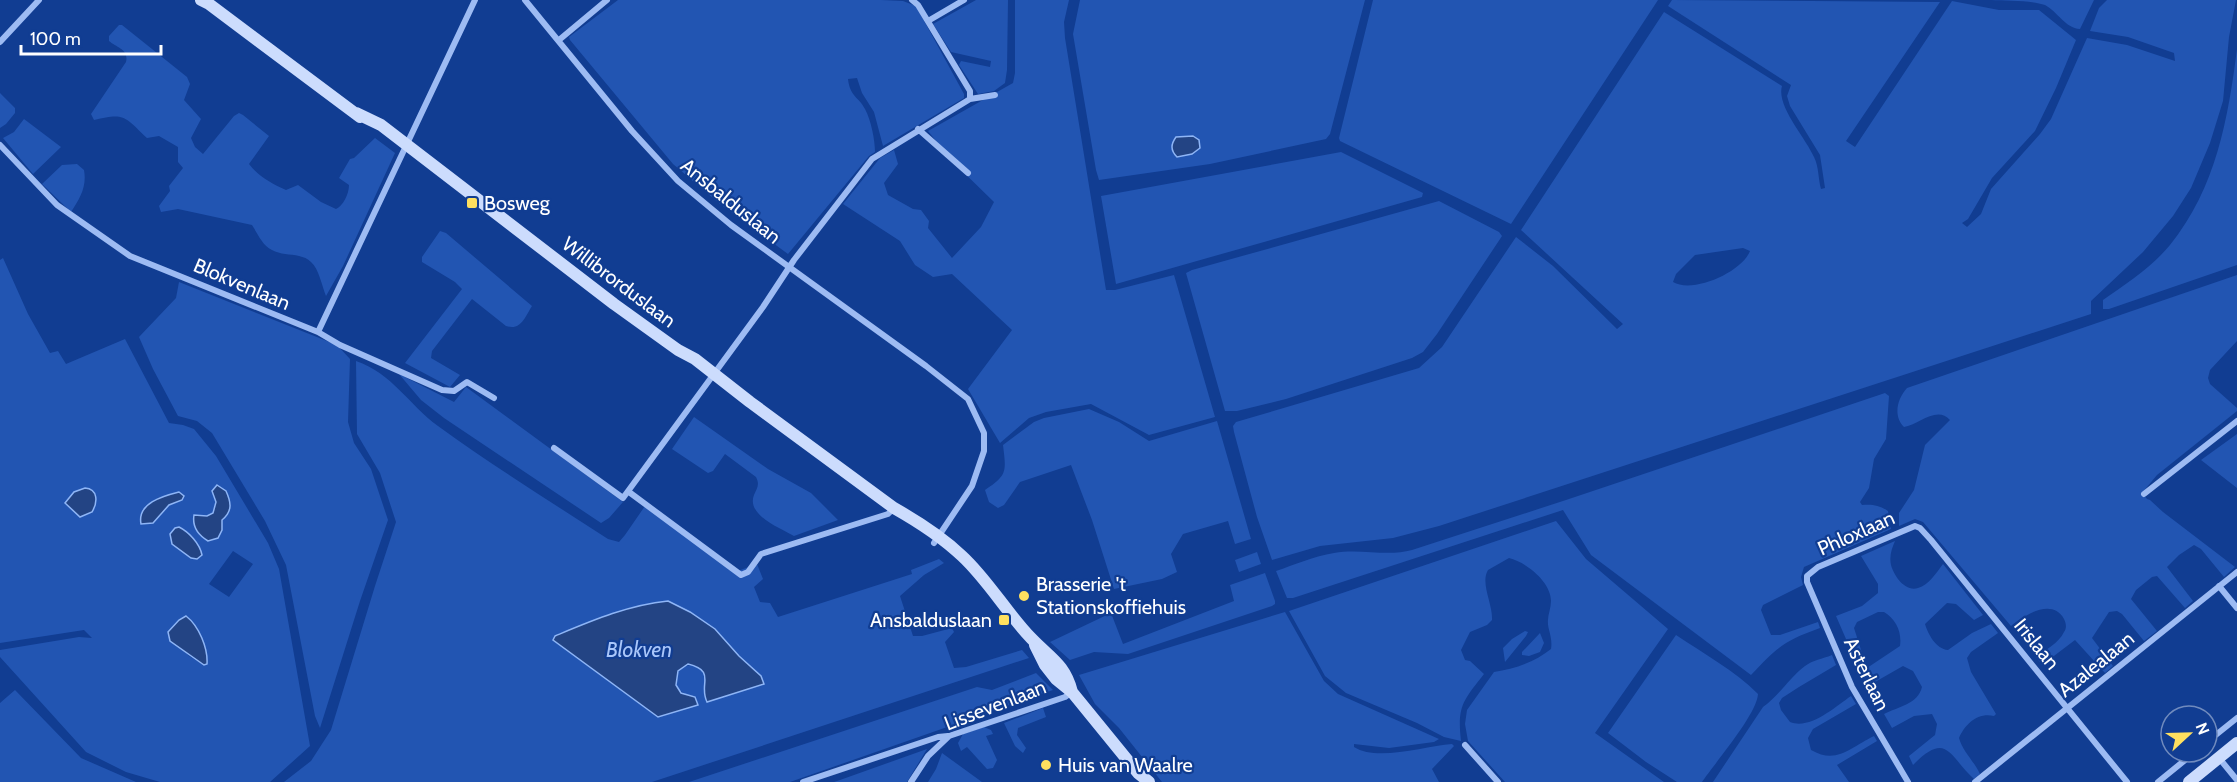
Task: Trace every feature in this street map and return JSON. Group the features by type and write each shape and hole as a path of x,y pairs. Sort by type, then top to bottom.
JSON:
{"main road":[{"name":"Willibrorduslaan","path":"205,1 356,112 381,125 405,147 452,179 614,304 678,350 695,359 712,375 894,508 913,519 936,540 962,555 1032,639 1064,670 1072,692 1140,778 1149,782"},
{"path":"2219,758 2237,743"},
{"path":"2189,782 2212,764"}],"street":[{"path":"0,42 39,0"},
{"path":"318,332 475,0"},
{"name":"Ansbalduslaan","path":"525,0 632,131 678,181 731,225 968,399 984,433 984,451 972,486 936,540"},
{"path":"559,40 607,0"},
{"path":"912,0 918,5 970,91 970,99"},
{"path":"928,21 964,0"},
{"path":"554,448 623,498 777,288 789,268 872,159 970,99 995,95"},
{"path":"918,129 968,173"},
{"name":"Blokvenlaan","path":"0,145 57,205 130,256 318,332 340,345 442,390 454,390 467,382 494,398"},
{"path":"2144,494 2237,420"},
{"path":"629,492 741,575 748,572 761,554 888,514 894,508"},
{"name":"Phloxlaan","path":"1807,576 1818,567 1908,528 1915,526 1920,528"},
{"name":"Irislaan","path":"1920,528 2127,782"},
{"name":"Azalealaan","path":"1976,782 2237,572"},
{"name":"Asterlaan","path":"1807,576 1807,582 1852,687 1908,782"},
{"path":"2219,586 2237,608"},
{"name":"Lissevenlaan","path":"911,782 928,756 949,736 1055,700 1072,692"},
{"path":"2219,732 2237,718"},
{"path":"803,782 938,737 949,736"},
{"path":"1465,745 1498,782"},
{"path":"2219,758 2237,780"},
{"path":"2158,782 2180,764"}],"shaded area":[{"path":"618,0 903,1 916,6 964,94 964,98 883,146 874,112 862,93 857,78 848,79 851,90 863,105 869,119 875,152 869,156 788,254 720,204 673,164 570,40 569,37"},
{"path":"976,0 1008,0 1005,83 994,91 978,94 959,65 961,61 990,67 991,61 951,52 933,24"},
{"path":"1015,0 1069,0 1064,22 1065,38 1106,290 1115,290 1174,275 1215,417 1149,435 1091,404 1046,412 1029,418 1000,443 968,389 1012,330 952,274 933,277 915,265 900,241 843,204 880,158 894,150 898,164 884,183 888,195 913,209 921,210 929,221 928,228 952,258 981,227 994,202 953,162 928,131 1013,83"},
{"path":"1080,0 1365,0 1330,134 1326,139 1210,164 1099,180 1073,34"},
{"path":"1373,0 1658,0 1511,224 1340,141"},
{"path":"1672,0 1940,2 1846,141 1855,147 1952,1 1999,10 2039,10 2076,40 2035,131 1992,178 1968,219 1962,223 1967,227 1981,214 1991,189 2051,119 2087,38 2127,45 2175,61 2174,53 2128,37 2090,31 2099,8 2107,0 2236,0 2229,37 2223,101 2210,143 2191,188 2173,216 2143,252 2091,301 2091,314 1439,526 1393,538 1320,546 1272,560 1257,517 1234,432 1233,426 1236,422 1419,368 1442,347 1516,237 1553,266 1617,329 1623,324 1521,230 1664,12 1782,86 1783,103 1814,157 1821,189 1825,188 1820,155 1790,106 1787,96 1791,85 1668,6","holes":["1743,248 1750,251 1737,266 1716,279 1692,285 1673,282 1676,274 1695,255"]},
{"path":"1991,0 2094,0 2080,29 2070,26 2050,8 2039,3"},
{"path":"119,25 122,25 187,77 190,84 184,100 201,119 191,138 195,147 203,154 239,113 269,136 249,164 257,172 286,190 298,185 321,202 336,209 348,192 349,185 339,178 350,159 354,158 375,138 395,153 343,266 326,296 318,273 311,262 302,257 269,248 252,225 178,209 161,212 159,206 170,191 169,186 183,168 178,162 178,147 159,136 147,138 124,118 112,116 94,120 91,114 126,62 124,51 109,41 109,36"},
{"path":"2237,49 2237,265 2109,309 2103,309 2103,300 2147,268 2163,253 2186,223 2199,200 2224,127"},
{"path":"0,93 15,108 15,113 0,128"},
{"path":"24,119 61,147 33,174 3,138 14,132"},
{"path":"1341,152 1423,193 1422,197 1116,284 1101,196"},
{"path":"77,164 84,170 84,187 71,212 42,184 62,165"},
{"path":"1439,201 1499,232 1502,236 1423,352 1412,358 1286,399 1237,411 1225,411 1186,273"},
{"path":"440,231 446,233 532,306 519,325 511,327 506,326 472,299 432,351 431,358 460,375 450,387 405,363 462,289 455,282 422,262 422,257"},
{"path":"3,258 28,314 50,353 58,351 66,364 125,339 169,423 194,429 216,456 268,543 279,569 310,746 270,782 160,782 126,772 86,752 0,657 0,650 79,637 92,638 84,630 0,643 0,260","holes":["212,491 228,515 222,520 222,530 207,516 213,513 216,502","179,493 182,500 169,505 159,517 157,498","233,551 253,564 229,597 209,584","196,626 206,653 207,664 204,665 189,656 168,632 174,628"]},
{"path":"2237,275 2237,341 2210,370 2208,378 2210,384 2237,408 2237,411 2157,475 2142,493 2235,567 2224,577 2201,549 2194,545 2167,567 2193,601 2185,608 2157,576 2152,577 2136,590 2131,599 2157,631 2144,641 2122,614 2117,611 2109,612 2092,638 2113,666 2105,673 2075,640 2042,665 2036,657 2055,643 2066,629 2065,621 2059,613 2052,609 2045,609 2030,614 2011,626 1923,522 1915,519 1899,526 1899,513 1914,490 1925,445 1950,420 1939,414 1904,427 1897,413 1901,397 1907,388"},
{"path":"179,282 337,345 350,359 348,422 354,443 371,469 388,520 320,728 315,716 286,565 265,521 212,433 197,421 178,416 139,337 176,298"},
{"path":"356,361 380,373 428,418 459,441 608,539 619,542 645,506 735,572 757,564 763,579 754,587 760,602 770,603 778,617 912,574 911,570 939,559 944,563 924,575 900,596 913,636 922,636 952,628 954,632 945,642 954,668 966,667 1022,650 1029,658 652,782 284,782 311,761 331,730 396,522 380,473 357,434","holes":["668,601 690,612 761,676 764,684 707,702 704,693 706,677 702,670 694,666 681,667 675,678 678,689 688,696 658,717 553,640 555,636 629,608"]},
{"path":"399,374 454,402 466,387 623,502 609,518 601,523 444,418 421,400"},
{"path":"1885,393 1889,396 1886,439 1874,459 1869,488 1860,502 1862,505 1875,505 1888,511 1891,529 1804,567 1801,577 1803,585 1763,605 1761,610 1771,635 1780,635 1818,622 1820,628 1782,646 1751,675 1591,555 1563,510 1293,598 1287,598 1276,571 1334,553 1354,551 1393,553 1412,550"},
{"path":"1089,409 1119,422 1149,441 1217,421 1251,539 1235,544 1228,521 1183,534 1171,554 1177,572 1162,579 1114,589 1092,520 1071,465 1020,482 1004,505 998,508 989,502 985,490 1004,472 1003,445 1034,422"},
{"path":"694,417 768,469 811,493 838,520 794,536 759,515 753,502 758,484 756,477 725,454 713,471 708,473 672,449"},
{"path":"2237,434 2237,488 2201,460"},
{"path":"1556,521 1586,559 1668,629 1595,733 1664,782 1505,782 1468,741 1465,724 1467,710 1494,672 1524,664 1551,649 1548,623 1550,594 1542,580 1530,568 1516,560 1509,558 1488,570 1485,581 1492,620 1487,625 1470,632 1461,650 1465,660 1470,661 1484,674 1463,704 1460,720 1461,741 1444,737 1346,693 1325,676 1289,611"},
{"path":"1895,541 1891,565 1897,578 1905,585 1913,589 1926,584 1943,564 1983,615 1974,620 1956,604 1947,603 1925,624 1936,644 1948,650 1972,633 1991,624 1998,633 1971,652 1967,658 1971,672 1996,714 1973,720 1959,738 1980,774 1974,779 1952,755 1940,748 1933,749 1913,765 1909,756 1935,735 1937,724 1932,714 1914,716 1892,728 1884,714 1907,704 1920,693 1922,687 1913,671 1903,666 1868,686 1861,672 1900,646 1899,631 1892,618 1884,612 1878,612 1857,622 1854,628 1863,656 1856,662 1836,616 1862,606 1878,593 1878,584 1861,556"},
{"path":"1257,552 1261,564 1239,572 1235,560"},
{"path":"1265,573 1275,601 1272,606 1128,654 1094,652 1070,660 1050,642 1111,613 1123,644 1234,601 1230,585"},
{"path":"1285,612 1324,681 1338,694 1439,739 1434,742 1389,748 1354,744 1354,747 1375,753 1388,753 1452,744 1454,746 1432,769 1439,782 1162,782 1119,728 1095,704 1079,675"},
{"path":"1525,631 1528,632 1526,636 1505,662 1503,648"},
{"path":"1540,633 1544,643 1540,652 1529,656 1522,655 1522,652"},
{"path":"1676,635 1729,670 1758,694 1751,714 1702,782 1677,782 1608,733"},
{"path":"1832,655 1836,665 1782,698 1779,703 1790,722 1798,724 1822,716 1851,696 1856,704 1813,729 1808,738 1811,750 1829,756 1844,753 1874,736 1877,741 1837,765 1849,782 1713,782 1763,707 1805,666"},
{"path":"1036,673 1053,690 790,782 689,782 977,687 992,690"},
{"path":"15,690 81,758 136,782 0,782 0,703"},
{"path":"1043,708 1046,717 1018,728 1017,735 1026,748 1023,753 1015,746 1004,723"},
{"path":"984,727 991,730 993,734 986,736 997,760 993,768 987,769 967,747 961,751 958,743 963,734"},
{"path":"927,749 907,782 834,782 840,780"},
{"path":"942,753 982,782 928,782"}],"water":[{"path":"1193,136 1199,140 1200,148 1192,154 1177,157 1172,147 1176,137"},
{"path":"217,485 226,491 230,506 222,520 222,530 218,538 208,541 196,530 194,515 207,516 213,513 216,502 212,491"},
{"path":"85,488 95,493 95,504 92,512 80,517 65,503 74,492"},
{"path":"179,492 184,496 182,500 169,505 153,523 141,524 143,511 147,506 159,498"},
{"path":"179,527 190,535 199,547 202,555 197,559 191,558 172,544 170,534"},
{"name":"Blokven","path":"668,601 690,612 715,629 761,676 764,684 707,702 702,670 688,664 678,671 676,685 681,693 695,697 698,705 658,717 553,640 555,636 610,614"},
{"path":"186,616 195,625 202,638 207,664 204,665 170,641 168,632"}],"place":[{"name":"Bosweg","path":"472,203"},
{"name":"Brasserie 't Stationskoffiehuis","path":"1024,596"},
{"name":"Ansbalduslaan","path":"1004,620"},
{"name":"Huis van Waalre","path":"1046,765"}]}
